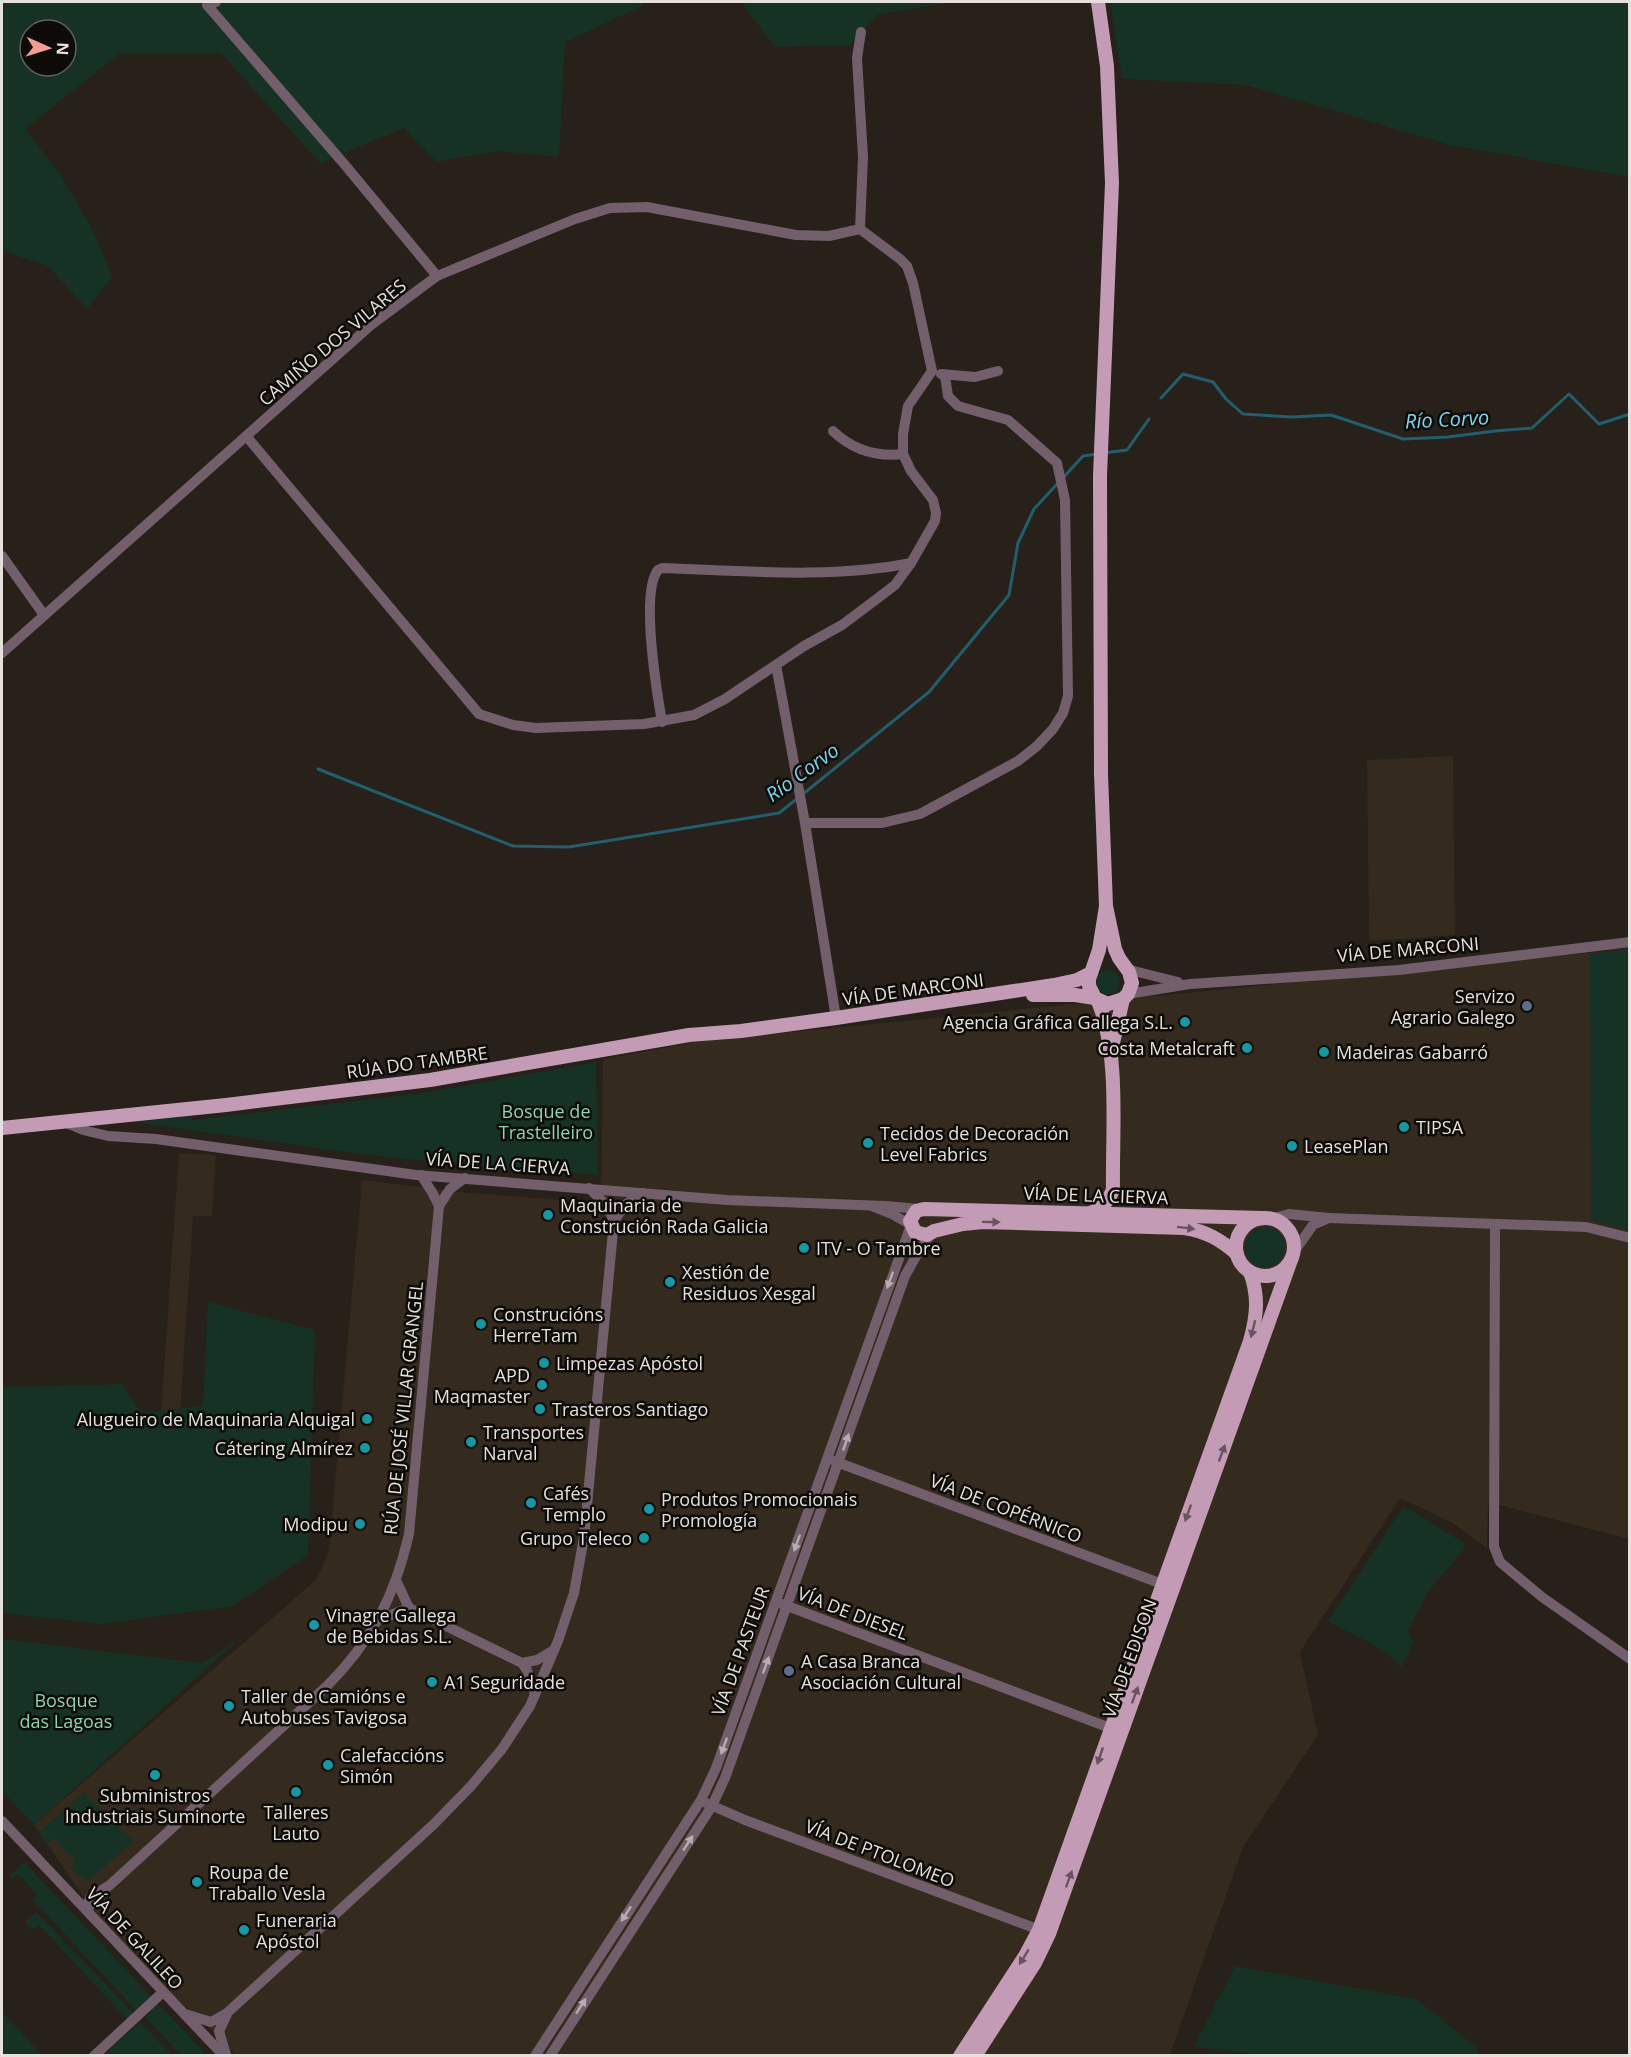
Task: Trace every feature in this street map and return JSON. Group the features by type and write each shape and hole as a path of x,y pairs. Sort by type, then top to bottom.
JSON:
{"main road":[{"path":"1091,1213 1101,1208 1110,1199 1113,1190 1111,1054 1106,1022 1089,986 1092,970 1100,950 1106,906 1100,703 1100,476 1112,215 1112,161 1107,66 1098,2"},
{"path":"1106,906 1115,949 1129,972 1132,983 1120,1008 1111,1054"},
{"path":"1092,970 1105,961 1117,962 1124,966"},
{"name":"VÍA DE MARCONI","path":"836,1018 1064,984 1092,970"},
{"name":"VÍA DE MARCONI","path":"995,995 1075,995 1096,999"},
{"path":"1096,999 1108,1004 1126,997"},
{"name":"RÚA DO TAMBRE","path":"2,1128 430,1080 689,1035 836,1018"},
{"path":"1113,1190 1120,1203 1133,1214"},
{"path":"923,1209 936,1218 934,1231 923,1235 915,1232 911,1225 913,1214 923,1209"},
{"name":"VÍA DE LA CIERVA","path":"923,1209 1267,1218"},
{"path":"1267,1218 1284,1225 1294,1245 1292,1256 1285,1268 1269,1276 1251,1272 1237,1254 1238,1238 1242,1230 1255,1220 1267,1218"},
{"name":"VÍA DE LA CIERVA","path":"934,1231 983,1222 1185,1228 1208,1234 1220,1240 1237,1254"},
{"name":"VÍA DE EDISON","path":"975,2055 1035,1963 1044,1932 1168,1586 1292,1256"},
{"name":"VÍA DE EDISON","path":"1168,1586 1256,1320 1257,1297 1251,1272"},
{"name":"VÍA DE EDISON","path":"960,2055 1025,1956 1044,1932"}],"street":[{"path":"216,2 207,5 437,276"},
{"path":"247,437 479,714 513,725 536,728 662,722 694,715 725,699 804,646 843,625 895,585 911,563 935,521 936,507 911,471 903,454 903,434 908,406 932,371 913,283 906,266 900,259 860,229 863,157 857,58 861,32"},
{"name":"CAMIÑO DOS VILARES","path":"2,653 371,325 437,276 575,219 610,208 647,207 796,235 829,236 860,229"},
{"path":"932,371 945,376 975,377 998,371"},
{"path":"805,823 882,823 920,814 1018,761 1053,729 1063,712 1068,696 1065,500 1057,463 1008,420 958,406 948,396 945,376"},
{"path":"833,431 853,447 879,455 903,454"},
{"path":"2,556 44,615"},
{"path":"662,722 650,645 652,585 658,570 662,568 840,573 876,570 911,563"},
{"path":"776,665 805,823 836,1018"},
{"name":"VÍA DE MARCONI","path":"1126,997 1190,984 1399,970 1629,942"},
{"name":"VÍA DE MARCONI","path":"1124,966 1156,977 1190,984"},
{"path":"100,1134 93,1128 100,1118 119,1133"},
{"name":"VÍA DE LA CIERVA","path":"64,1122 100,1134 119,1133 421,1175 727,1200 923,1209"},
{"path":"421,1175 439,1201 465,1178"},
{"name":"RÚA DE JOSÉ VILLAR GRANGEL","path":"84,1908 91,1897 106,1888 327,1686 354,1656 389,1599 409,1534 441,1177"},
{"path":"589,1188 614,1216"},
{"path":"199,2029 227,2013 433,1825 471,1786 502,1749 546,1673 574,1593 584,1537 614,1216 611,1202 616,1190"},
{"path":"614,1216 631,1200 643,1193"},
{"name":"VÍA DE LA CIERVA","path":"872,1206 911,1225"},
{"name":"VÍA DE LA CIERVA","path":"1267,1218 1289,1214 1329,1218 1586,1227 1629,1238"},
{"path":"1292,1256 1313,1225 1329,1218"},
{"name":"VÍA DE PASTEUR","path":"536,2055 700,1800 716,1768 911,1225"},
{"path":"1495,1225 1494,1547 1500,1562 1516,1576 1629,1659"},
{"name":"VÍA DE PASTEUR","path":"550,2055 712,1806 725,1778 788,1606 905,1276 925,1241 934,1231"},
{"name":"VÍA DE COPÉRNICO","path":"827,1459 1168,1586"},
{"path":"396,1580 406,1607"},
{"path":"389,1599 526,1665 534,1673 546,1673"},
{"name":"VÍA DE DIESEL","path":"775,1602 1116,1730"},
{"path":"378,1620 406,1607"},
{"path":"526,1665 555,1650"},
{"path":"526,1665 535,1695"},
{"name":"VÍA DE PTOLOMEO","path":"700,1800 1044,1932"},
{"name":"VÍA DE GALILEO","path":"2,1821 225,2055"},
{"path":"66,1889 95,1892 106,1888"},
{"path":"101,1926 100,1907 106,1888"},
{"path":"94,2055 164,1992"},
{"path":"212,2042 227,2013"},
{"path":"185,2014 211,2022 219,2031 225,2055"}],"shaded area":[{"path":"1453,756 1455,935 1369,941 1367,760"},
{"path":"1629,949 1629,1539 1488,1502 1487,1548 1451,1522 1400,1498 1300,1652 1318,1735 1243,1847 1170,2055 235,2055 113,1940 34,1825 317,1579 329,1550 362,1180 461,1192 601,1203 603,1059 702,1041"},
{"path":"179,1153 216,1155 212,1216 193,1216 180,1413 161,1412"}],"green space":[{"path":"2,2 644,2 642,6 565,42 559,157 499,151 437,162 404,128 320,163 221,53 120,53 25,129 60,174 97,238 112,277 87,309 48,266 2,251"},
{"path":"741,2 952,2 877,15 850,45 775,47"},
{"path":"1110,2 1629,2 1629,177 1450,145 1246,85 1122,79"},
{"path":"1630,949 1629,1231 1591,1220 1590,954"},
{"path":"1103,970 1113,970 1120,977 1120,987 1113,994 1103,994 1096,987 1096,977"},
{"name":"Bosque de Trastelleiro","path":"596,1062 598,1175 367,1155 134,1122 189,1116 193,1120 423,1093"},
{"path":"1265,1227 1273,1228 1279,1233 1284,1239 1284,1255 1279,1261 1273,1266 1265,1267 1257,1266 1251,1261 1246,1255 1245,1247 1246,1239 1251,1233 1257,1228"},
{"path":"208,1302 315,1330 308,1555 233,1606 101,1624 2,1613 2,1387 122,1384 141,1413 203,1406"},
{"path":"1403,1507 1464,1543 1464,1549 1428,1592 1407,1632 1414,1641 1401,1667 1383,1650 1328,1621"},
{"name":"Bosque das Lagoas","path":"2,1639 202,1663 239,1639 34,1825 2,1791"},
{"path":"84,1793 133,1841 87,1880 71,1867 76,1861 54,1838 48,1844 38,1833"},
{"path":"24,1862 151,1996 136,2010 33,1900 37,1895 18,1874 12,1879 10,1876"},
{"path":"36,1912 133,2013 127,2019 39,1925 31,1930 25,1922"},
{"path":"1235,1966 1416,1999 1475,2046 1480,2055 1275,2056 1194,2047"},
{"path":"158,2004 204,2052 200,2055 181,2055 145,2017"},
{"path":"2,2012 42,2055 2,2055"},
{"path":"140,2022 172,2055 104,2055"}],"waterway":[{"name":"Río Corvo","path":"1161,398 1183,374 1213,382 1226,399 1243,414 1292,417 1331,415 1403,439 1448,437 1532,428 1569,394 1599,424 1630,414"},
{"name":"Río Corvo","path":"1104,453 1127,450 1149,419"},
{"name":"Río Corvo","path":"1063,478 1083,456 1097,454"},
{"name":"Río Corvo","path":"803,794 929,692 1009,595 1018,543 1034,509 1058,483"},
{"name":"Río Corvo","path":"318,769 513,846 569,847 779,813 798,798"}],"place":[{"name":"Servizo Agrario Galego","path":"1527,1006"},
{"name":"Agencia Gráfica Gallega S.L.","path":"1185,1022"},
{"name":"Costa Metalcraft","path":"1247,1048"},
{"name":"Madeiras Gabarró","path":"1324,1052"},
{"name":"TIPSA","path":"1404,1127"},
{"name":"Tecidos de Decoración Level Fabrics","path":"868,1143"},
{"name":"LeasePlan","path":"1292,1146"},
{"name":"Maquinaria de Construción Rada Galicia","path":"548,1215"},
{"name":"ITV - O Tambre","path":"804,1248"},
{"name":"Xestión de Residuos Xesgal","path":"670,1282"},
{"name":"Construcións HerreTam","path":"481,1324"},
{"name":"Limpezas Apóstol","path":"544,1363"},
{"name":"APD Maqmaster","path":"542,1385"},
{"name":"Trasteros Santiago","path":"540,1409"},
{"name":"Alugueiro de Maquinaria Alquigal","path":"367,1419"},
{"name":"Transportes Narval","path":"471,1442"},
{"name":"Cátering Almírez","path":"365,1448"},
{"name":"Cafés Templo","path":"531,1503"},
{"name":"Produtos Promocionais Promología","path":"649,1509"},
{"name":"Modipu","path":"360,1524"},
{"name":"Grupo Teleco","path":"644,1538"},
{"name":"Vinagre Gallega de Bebidas S.L.","path":"314,1625"},
{"name":"A Casa Branca Asociación Cultural","path":"789,1671"},
{"name":"A1 Seguridade","path":"432,1682"},
{"name":"Taller de Camións e Autobuses Tavigosa","path":"229,1706"},
{"name":"Calefaccións Simón","path":"328,1765"},
{"name":"Subministros Industriais Suminorte","path":"155,1775"},
{"name":"Talleres Lauto","path":"296,1792"},
{"name":"Roupa de Traballo Vesla","path":"197,1882"},
{"name":"Funeraria Apóstol","path":"244,1930"}]}
